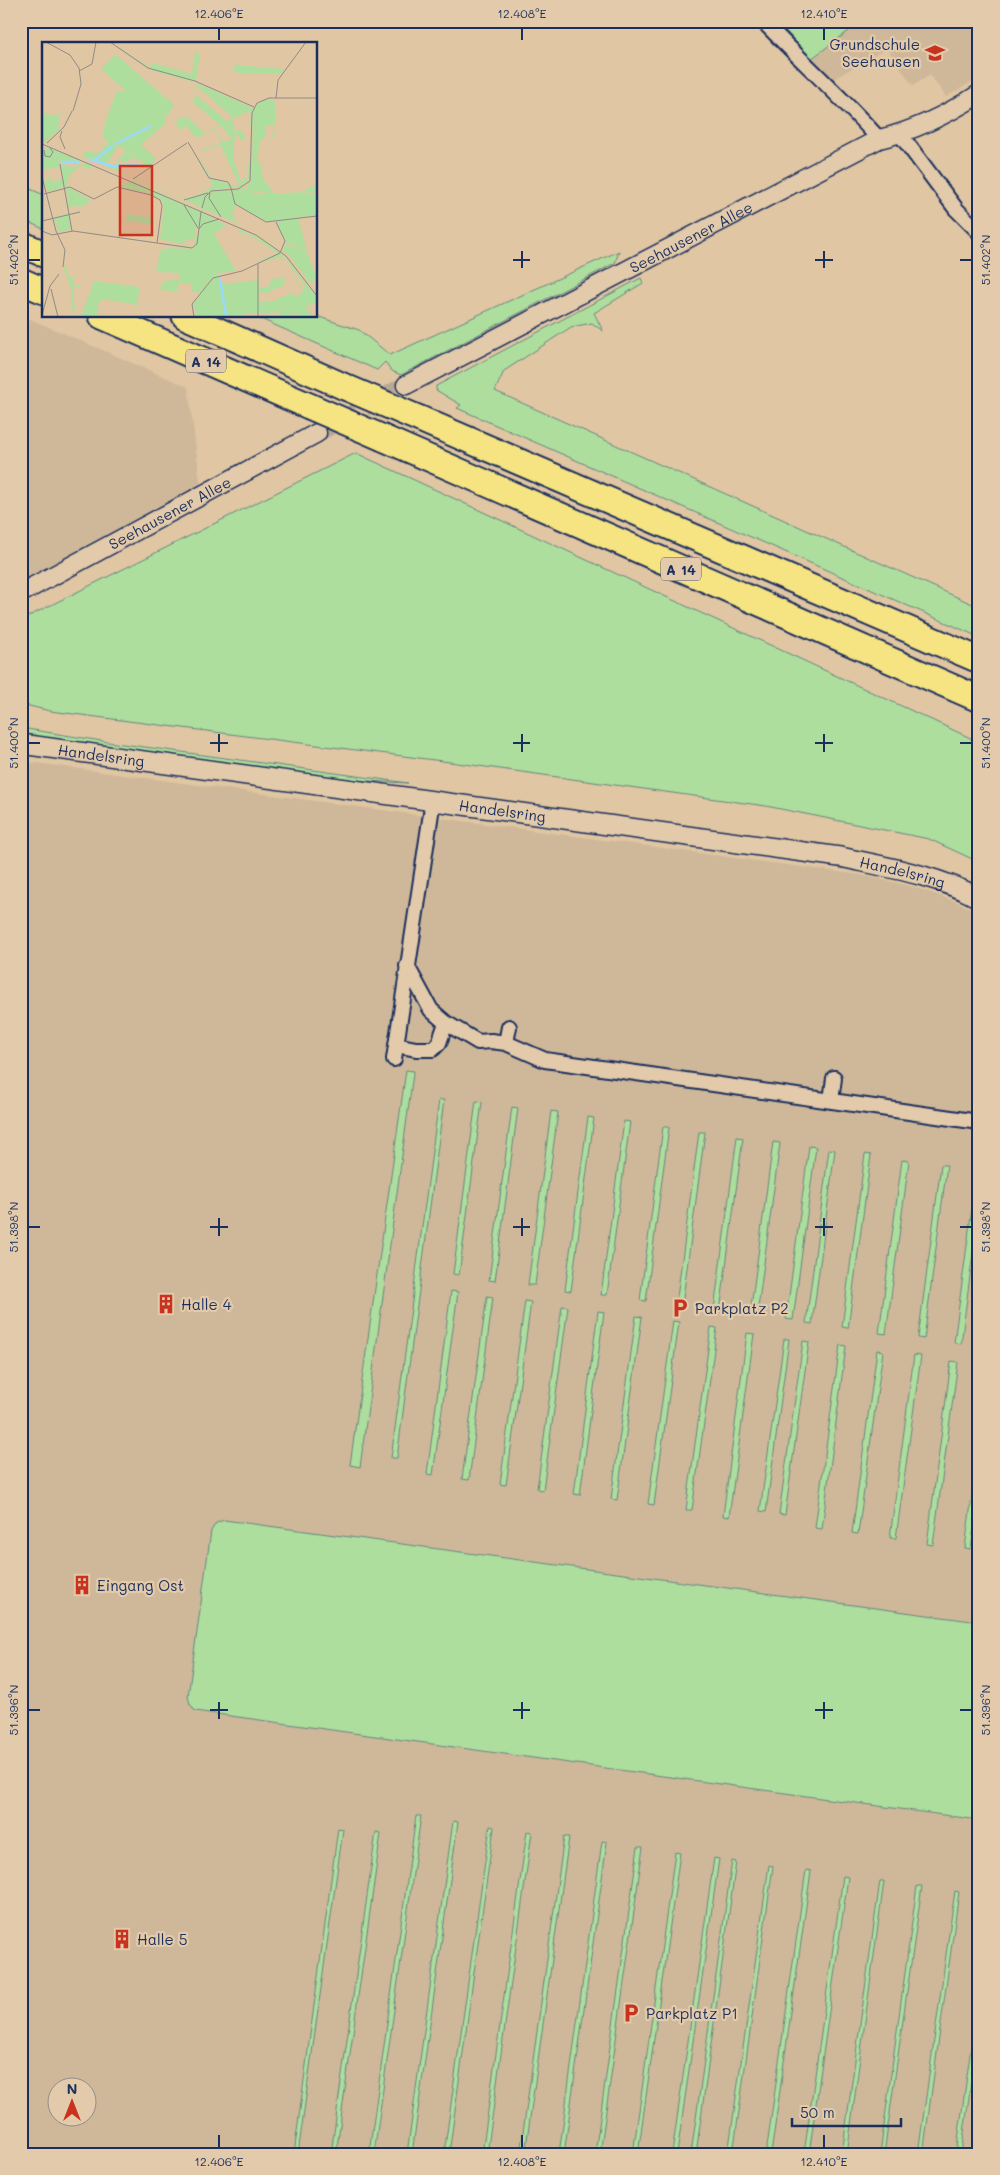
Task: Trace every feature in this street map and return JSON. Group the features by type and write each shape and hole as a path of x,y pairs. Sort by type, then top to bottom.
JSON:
{"highway":[{"path":"21,244 42,253"},
{"path":"21,281 42,290"},
{"name":"A 14","path":"107,318 979,699"},
{"name":"A 14","path":"190,318 345,387 979,660"}],"main road":[{"name":"Handelsring","path":"21,744 840,857 905,871 968,892 979,898"}],"street":[{"path":"763,21 801,62 864,122 879,140"},
{"name":"Seehausener Allee","path":"406,385 879,140 927,123 979,94"},
{"path":"900,134 956,209 979,232"},
{"name":"Seehausener Allee","path":"21,593 317,432"},
{"path":"433,800 395,1052 433,1049 439,1043 446,1023"},
{"path":"407,966 432,1010 446,1023 478,1042 506,1043 545,1060 979,1122"},
{"path":"506,1043 509,1027"},
{"path":"831,1101 834,1078"}],"shaded area":[{"name":"Grundschule Seehausen","path":"862,21 979,21 979,78 946,97 930,75 913,86 887,48 832,80 811,59"},
{"path":"21,315 188,387 201,489 21,583"},
{"path":"21,761 861,875 911,886 958,902 979,913 979,2154 21,2154"}],"green space":[{"path":"777,21 862,21 811,59"},
{"path":"21,185 42,194 42,228 21,219"},
{"path":"619,251 615,263 401,375 392,371 385,362 377,370 259,318 318,317 359,330 390,355"},
{"path":"641,278 643,283 594,313 603,331 592,323 571,327 504,371 495,391 979,607 979,637 457,408 461,405 436,390 436,386"},
{"path":"356,453 979,742 979,862 929,839 766,806 450,762 50,711 21,704 21,620"},
{"path":"21,728 108,742 408,783 350,780 21,735"},
{"path":"406,1070 414,1071 360,1467 350,1465"},
{"path":"439,1100 444,1100 397,1458 391,1458"},
{"path":"476,1101 482,1102 459,1275 453,1274"},
{"path":"512,1107 518,1108 495,1281 489,1280"},
{"path":"551,1111 558,1112 535,1285 528,1285"},
{"path":"588,1117 594,1118 571,1291 565,1290"},
{"path":"624,1121 630,1122 607,1295 601,1295"},
{"path":"663,1127 669,1127 646,1301 640,1300"},
{"path":"699,1132 705,1132 682,1306 676,1305"},
{"path":"737,1137 743,1138 720,1311 714,1310"},
{"path":"773,1142 780,1143 757,1316 750,1315"},
{"path":"809,1146 816,1147 793,1320 786,1319"},
{"path":"829,1149 835,1150 812,1324 806,1323"},
{"path":"865,1154 871,1155 848,1328 842,1327"},
{"path":"902,1160 909,1161 886,1334 879,1333"},
{"path":"941,1165 947,1165 924,1339 918,1338"},
{"path":"977,1170 979,1170 979,1207 961,1344 954,1343"},
{"path":"451,1291 458,1292 433,1475 427,1474"},
{"path":"487,1296 493,1297 469,1480 462,1479"},
{"path":"525,1301 531,1302 506,1485 500,1484"},
{"path":"562,1306 568,1307 543,1490 537,1489"},
{"path":"598,1311 604,1312 580,1495 574,1494"},
{"path":"636,1316 642,1317 617,1500 611,1499"},
{"path":"673,1321 679,1322 654,1505 648,1504"},
{"path":"711,1327 717,1328 692,1510 686,1510"},
{"path":"747,1333 754,1334 729,1517 723,1516"},
{"path":"784,1339 789,1339 766,1512 760,1511"},
{"path":"803,1341 809,1342 785,1515 779,1514"},
{"path":"840,1345 846,1346 822,1529 815,1528"},
{"path":"877,1350 883,1351 858,1534 852,1533"},
{"path":"914,1355 921,1356 896,1538 890,1538"},
{"path":"951,1361 958,1362 933,1545 927,1544"},
{"path":"979,1444 979,1491 971,1549 965,1548"},
{"path":"224,1520 979,1622 979,1820 195,1711 190,1704 188,1696 211,1531 216,1523"},
{"path":"416,1816 421,1816 374,2154 369,2154"},
{"path":"453,1821 458,1822 412,2154 407,2154"},
{"path":"490,1826 494,1827 449,2154 444,2154"},
{"path":"338,1828 343,1829 298,2154 294,2154"},
{"path":"527,1831 532,1832 487,2154 482,2154"},
{"path":"376,1832 381,1833 336,2154 331,2154"},
{"path":"564,1837 569,1837 525,2154 520,2154"},
{"path":"602,1841 607,1842 564,2154 559,2154"},
{"path":"638,1847 643,1847 600,2154 595,2154"},
{"path":"675,1852 680,1853 638,2154 633,2154"},
{"path":"714,1858 719,1859 677,2154 672,2154"},
{"path":"732,1861 736,1862 696,2154 691,2154"},
{"path":"769,1865 773,1866 733,2154 728,2154"},
{"path":"806,1870 811,1871 771,2154 766,2154"},
{"path":"843,1876 848,1877 809,2154 804,2154"},
{"path":"880,1881 884,1881 847,2154 842,2154"},
{"path":"917,1886 922,1886 884,2154 880,2154"},
{"path":"955,1891 959,1892 923,2154 918,2154"},
{"path":"979,1991 979,2025 961,2154 956,2154"}],"tunnel":[{"path":"317,433 406,385"}],"place":[{"name":"Grundschule Seehausen","path":"935,53"},
{"name":"Halle 4","path":"166,1304"},
{"name":"Parkplatz P2","path":"680,1308"},
{"name":"Eingang Ost","path":"82,1585"},
{"name":"Halle 5","path":"122,1939"},
{"name":"Parkplatz P1","path":"631,2013"}]}
